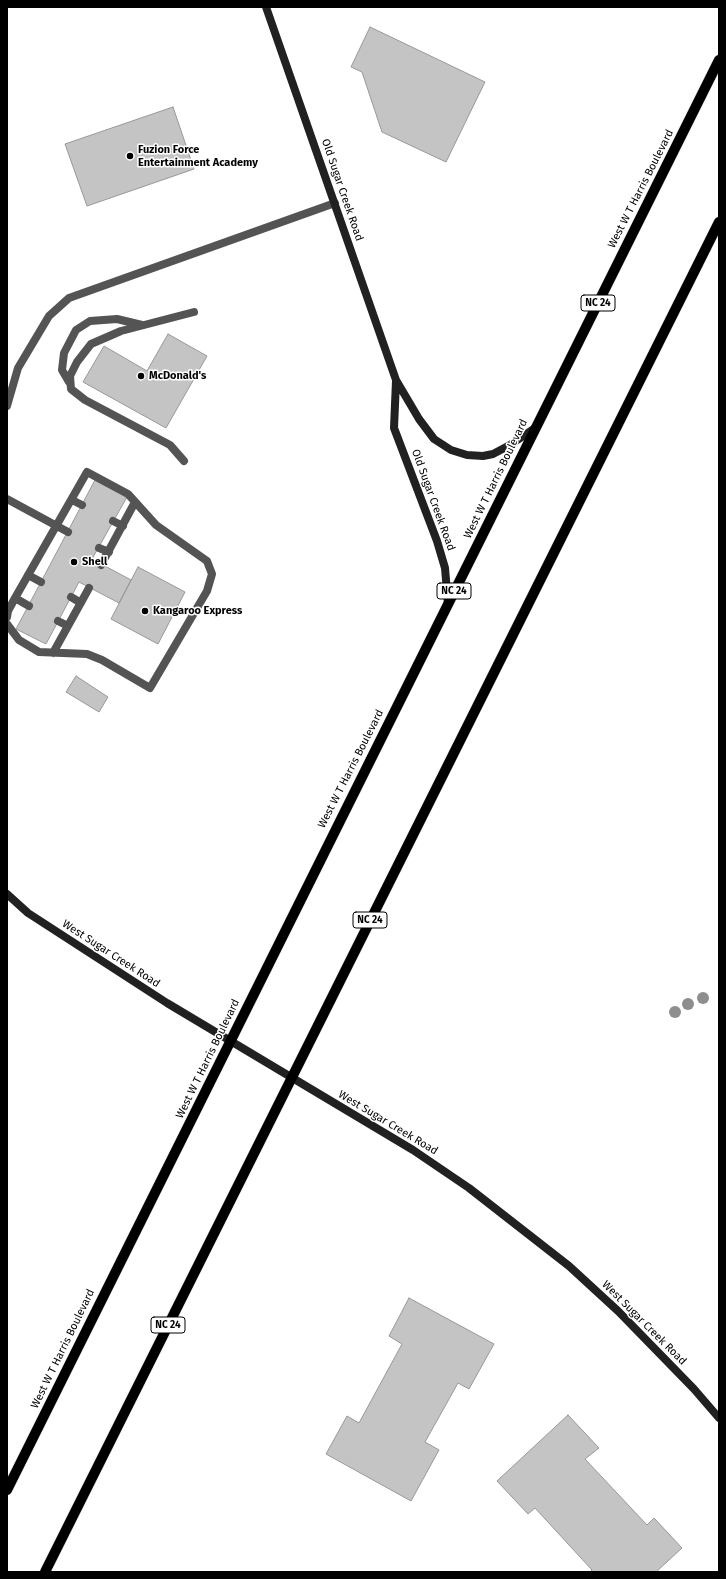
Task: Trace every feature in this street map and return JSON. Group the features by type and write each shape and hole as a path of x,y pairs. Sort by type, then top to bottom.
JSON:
{"main road":[{"name":"Old Sugar Creek Road","path":"266,7 396,380 419,419 434,439 451,450 472,456 493,454 535,428"},
{"name":"West W T Harris Boulevard","path":"7,1490 230,1042 264,970 719,60"},
{"name":"NC 24","path":"44,1572 719,222"},
{"name":"Old Sugar Creek Road","path":"396,380 394,428 437,541 445,568 448,604"},
{"name":"West Sugar Creek Road","path":"7,894 28,913 85,951 230,1042 413,1150 470,1188 569,1266 618,1311 694,1389 719,1418"}],"lane":[{"path":"7,406 18,368 49,316 69,298 335,203"},
{"path":"71,386 70,376 77,362 91,344 143,325 194,312"},
{"path":"143,325 117,319 90,321 76,330 64,353 62,370 71,386 71,389 86,400 170,445 184,461"},
{"path":"7,617 8,611 15,598 87,472 128,494 156,525 207,560 212,574 207,591 150,688 102,660 87,654 39,652 19,640 7,624"},
{"path":"7,499 68,532"},
{"path":"72,500 82,505"},
{"path":"101,565 135,502"},
{"path":"113,521 123,526"},
{"path":"99,548 108,552"},
{"path":"28,575 41,582"},
{"path":"53,653 89,588"},
{"path":"71,597 81,603"},
{"path":"15,598 29,606"},
{"path":"58,621 68,626"}],"building":[{"path":"370,27 485,82 446,162 382,132 362,72 351,67"},
{"name":"Fuzion Force Entertainment Academy","path":"173,107 194,169 87,206 65,144"},
{"name":"McDonald's","path":"168,334 207,356 166,428 83,382 104,346 147,371"},
{"name":"Shell","path":"95,480 127,497 92,559 131,580 119,603 79,582 46,644 16,629"},
{"name":"Kangaroo Express","path":"138,567 185,592 158,644 111,619"},
{"path":"76,676 108,697 99,712 66,692"},
{"path":"409,1298 494,1344 469,1389 458,1383 425,1442 439,1450 411,1501 326,1454 347,1416 359,1423 402,1344 389,1336"},
{"path":"568,1415 599,1448 585,1459 647,1525 654,1518 682,1548 656,1572 590,1572 592,1570 535,1508 528,1514 497,1481"}],"place":[{"name":"Fuzion Force Entertainment Academy","path":"130,156"},
{"name":"McDonald's","path":"141,376"},
{"name":"Shell","path":"74,562"},
{"name":"Kangaroo Express","path":"145,611"}]}
